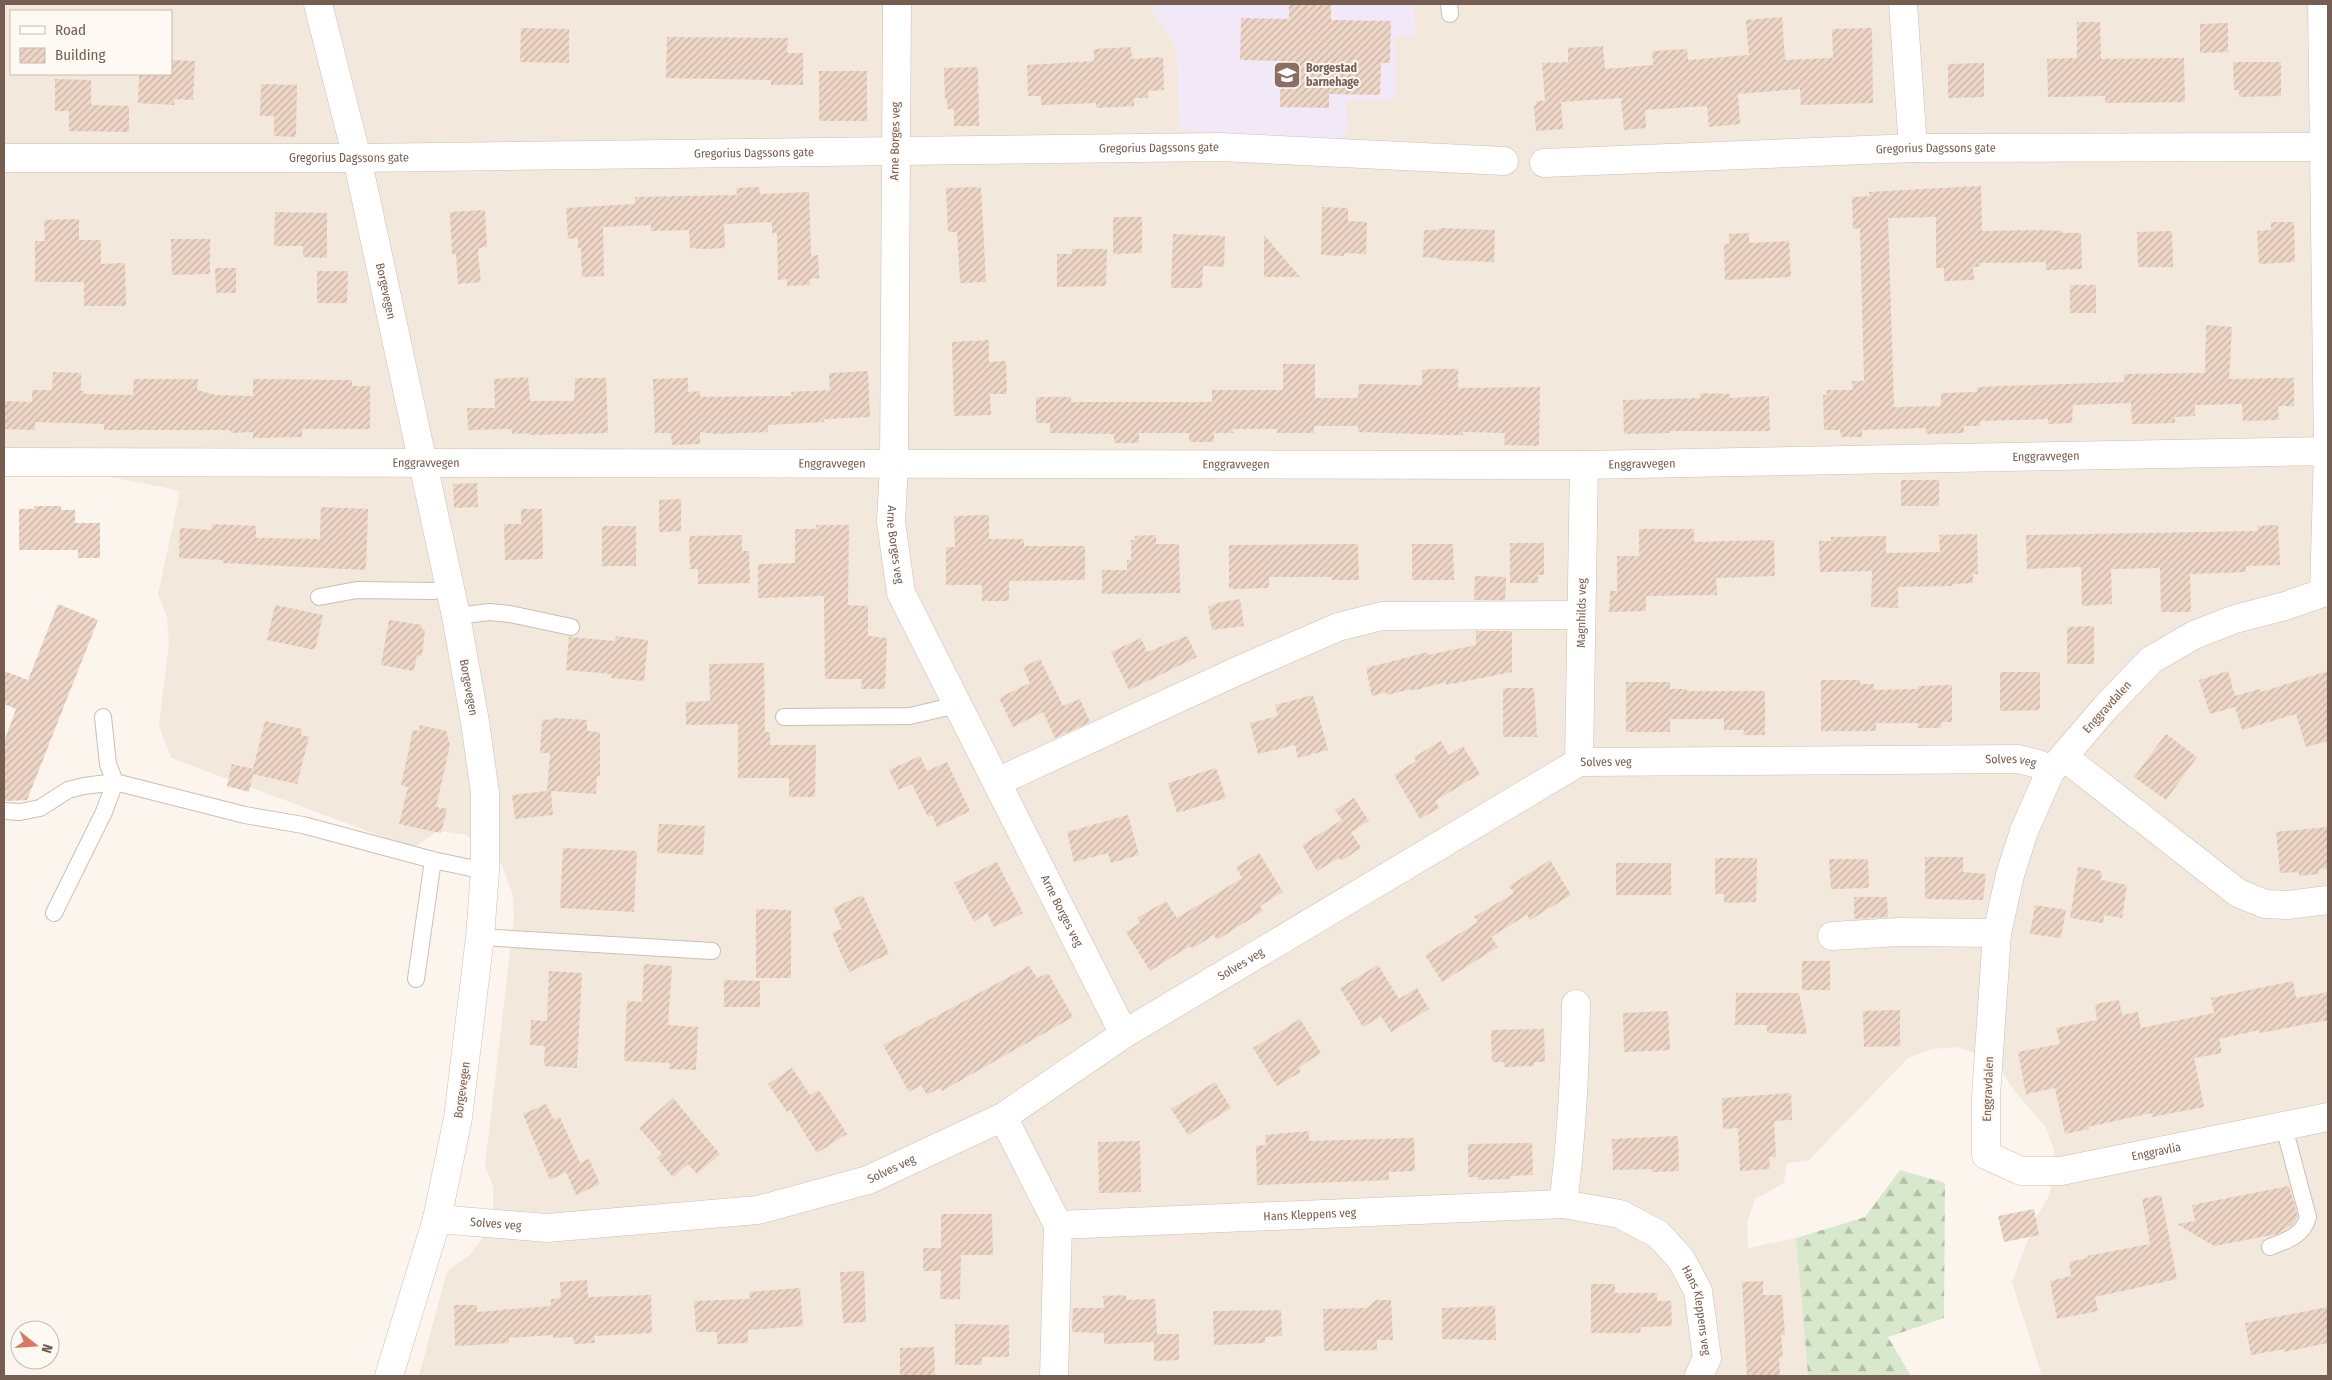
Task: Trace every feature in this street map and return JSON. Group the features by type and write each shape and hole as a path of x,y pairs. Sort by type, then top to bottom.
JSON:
{"street":[{"name":"Borgevegen","path":"318,4 358,158 456,616 475,722 485,793 485,871 480,937 458,1118 437,1219 389,1376"},
{"name":"Arne Borges veg","path":"897,4 894,465 891,522 901,593 1124,1034"},
{"path":"1903,4 1913,148"},
{"path":"2322,4 2326,148 2328,451 2326,592"},
{"name":"Gregorius Dagssons gate","path":"4,158 358,158 1220,147 1504,161"},
{"name":"Gregorius Dagssons gate","path":"1544,163 1913,148 2326,148"},
{"name":"Enggravvegen","path":"4,462 1584,465 2328,451"},
{"name":"Magnhilds veg","path":"1579,762 1584,465"},
{"name":"Enggravdalen","path":"1986,1155 1986,1096 1997,933 2010,875 2024,831 2057,764 2151,660 2194,635 2234,619 2284,606 2326,592"},
{"path":"997,782 1226,676 1338,627 1382,616 1580,615"},
{"name":"Solves veg","path":"437,1219 547,1228 758,1210 868,1180 1003,1117 1124,1034 1579,762 2018,759 2039,764 2057,764"},
{"path":"2057,764 2238,893 2265,904 2287,905 2328,900"},
{"path":"1832,936 1899,932 1997,933"},
{"path":"1563,1204 1574,1096 1576,1004"},
{"path":"1003,1117 1058,1225 1054,1376"},
{"name":"Enggravlia","path":"1986,1155 2020,1171 2061,1171 2328,1118"},
{"name":"Hans Kleppens veg","path":"1058,1225 1563,1204 1620,1214 1658,1234 1681,1259 1698,1290 1707,1358 1699,1376"}],"lane":[{"path":"319,597 357,590 434,591 450,588"},
{"path":"456,616 490,612 510,614 571,627"},
{"path":"784,717 910,716 957,705"},
{"path":"54,912 104,812 115,782 108,764 103,717"},
{"path":"4,811 20,812 40,808 68,790 115,782 245,815 303,825 433,860 485,871"},
{"path":"416,979 433,860"},
{"path":"480,937 712,951"},
{"path":"2270,1247 2294,1237 2306,1226 2308,1217 2284,1126"}],"shaded area":[{"path":"4,4 2328,4 2328,1376 2042,1376 2012,1282 2037,1216 2048,1198 2055,1174 2054,1149 2045,1126 2015,1092 2001,1070 1981,1055 1957,1047 1932,1049 1908,1058 1809,1160 1787,1163 1784,1183 1755,1199 1747,1223 1748,1248 1796,1238 1808,1374 1806,1376 419,1376 447,1271 470,1255 485,1235 493,1211 493,1186 485,1166 514,918 513,895 502,865 485,846 463,834 438,831 413,848 171,758 159,726 169,642 167,617 158,594 180,492 7,457 4,462"},
{"name":"Borgestad barnehage","path":"1148,4 1414,4 1415,36 1395,37 1396,99 1346,101 1347,131 1340,140 1179,130 1177,50"}],"green space":[{"path":"1900,1170 1945,1183 1944,1318 1888,1337 1911,1376 1806,1376 1808,1374 1796,1238 1865,1217"}],"building":[{"path":"1289,4 1331,4 1331,20 1391,21 1390,63 1381,63 1380,95 1329,94 1329,108 1280,107 1281,61 1240,60 1241,18 1289,19"},
{"path":"1782,17 1785,60 1833,58 1832,29 1872,28 1873,103 1801,105 1800,89 1738,94 1740,124 1709,127 1707,106 1645,110 1646,128 1624,130 1621,98 1561,102 1563,129 1536,131 1534,105 1536,105 1536,101 1545,101 1542,63 1568,62 1568,48 1603,46 1605,69 1653,65 1652,51 1687,49 1688,60 1749,55 1746,20"},
{"path":"2077,22 2100,22 2101,59 2184,58 2185,102 2105,103 2105,96 2048,97 2047,59 2077,58"},
{"path":"2228,23 2228,52 2200,53 2200,24"},
{"path":"521,28 569,29 569,63 520,62"},
{"path":"667,37 788,38 787,53 803,53 803,85 771,85 771,80 666,78"},
{"path":"1131,47 1132,59 1163,57 1164,90 1148,91 1148,98 1134,98 1134,106 1096,108 1096,103 1041,105 1041,96 1028,96 1027,65 1094,61 1094,49"},
{"path":"172,60 195,61 193,100 175,99 174,105 138,103 139,75 172,75"},
{"path":"2233,62 2281,62 2281,96 2239,97 2239,90 2234,90"},
{"path":"1984,63 1984,97 1948,98 1948,64"},
{"path":"978,67 979,126 954,126 954,109 947,109 947,99 945,100 944,68"},
{"path":"819,71 867,71 867,121 819,121"},
{"path":"55,79 91,80 91,105 129,106 129,132 69,131 69,111 55,111"},
{"path":"261,84 297,85 296,137 274,136 274,116 260,116"},
{"path":"1981,186 1982,231 2041,230 2081,233 2082,269 2046,270 2046,262 1979,263 1980,267 1973,267 1974,280 1944,281 1944,268 1936,268 1936,217 1888,218 1894,407 1941,406 1941,393 1977,392 1977,387 2124,382 2124,374 2205,373 2206,325 2232,327 2229,379 2294,378 2294,406 2278,406 2279,420 2243,421 2242,404 2195,405 2195,416 2175,417 2175,423 2132,424 2131,403 2073,405 2072,423 2048,424 2048,419 1980,421 1980,426 1964,426 1964,433 1926,434 1926,428 1862,430 1862,437 1841,437 1840,430 1824,430 1823,395 1827,395 1826,390 1853,390 1852,381 1864,381 1860,228 1853,229 1852,197 1870,196 1869,192"},
{"path":"759,187 760,194 809,192 811,256 818,255 819,278 810,279 810,285 787,286 787,279 778,280 777,233 772,233 772,222 724,224 725,248 704,249 690,248 689,230 651,231 651,225 603,227 604,276 582,277 581,248 578,248 578,238 568,239 566,208 635,204 635,197 737,195 736,188"},
{"path":"981,187 986,282 960,283 957,232 948,232 946,188"},
{"path":"1322,207 1348,208 1348,221 1367,222 1366,254 1344,253 1344,256 1321,255"},
{"path":"485,210 487,247 479,248 478,253 481,282 458,284 456,254 452,254 450,212"},
{"path":"275,212 327,213 327,258 303,257 303,246 274,246"},
{"path":"1113,217 1142,217 1142,253 1113,254"},
{"path":"79,219 79,240 101,240 101,264 125,263 126,306 84,306 84,282 35,282 35,241 45,241 44,220"},
{"path":"2271,222 2294,222 2295,262 2259,264 2257,231 2271,230"},
{"path":"1439,228 1495,230 1494,262 1438,260 1438,258 1423,257 1424,230 1439,230"},
{"path":"2172,231 2173,267 2138,267 2137,232"},
{"path":"1749,233 1749,243 1789,241 1791,277 1725,280 1724,244 1729,244 1729,234"},
{"path":"1173,234 1225,236 1224,267 1203,266 1202,288 1171,288"},
{"path":"1264,235 1300,277 1264,277"},
{"path":"171,239 210,239 210,274 172,275"},
{"path":"1072,249 1107,249 1106,286 1057,287 1057,254 1072,254"},
{"path":"215,268 236,268 236,293 216,293"},
{"path":"317,271 348,271 347,303 317,303"},
{"path":"2070,285 2096,285 2096,313 2070,313"},
{"path":"989,340 989,362 1006,361 1007,394 990,394 991,415 954,416 952,342"},
{"path":"1283,364 1315,364 1315,398 1358,398 1359,384 1422,385 1422,370 1435,369 1458,369 1458,388 1540,387 1539,446 1504,445 1505,433 1463,432 1463,435 1451,435 1358,432 1358,426 1314,426 1314,433 1277,433 1277,429 1232,429 1233,433 1214,433 1214,442 1189,442 1189,433 1139,433 1139,443 1114,443 1114,434 1050,433 1050,423 1036,423 1036,397 1071,397 1071,402 1212,402 1212,390 1283,390"},
{"path":"868,371 870,417 824,419 824,422 768,425 768,432 714,434 700,432 700,444 672,445 671,433 655,433 653,379 688,378 688,392 700,391 700,397 792,396 791,392 830,390 829,373"},
{"path":"53,372 81,373 81,391 84,391 84,394 133,395 134,379 198,379 197,390 216,395 253,396 253,379 352,380 352,386 370,386 370,429 302,429 302,437 253,438 253,432 231,433 230,430 104,430 104,424 35,422 35,430 4,429 5,401 32,402 32,390 52,390"},
{"path":"528,377 530,401 574,401 575,378 606,378 608,433 529,435 529,433 512,434 512,429 468,430 467,408 495,408 494,379"},
{"path":"1700,393 1730,394 1730,398 1769,396 1770,431 1669,431 1669,433 1624,434 1623,400 1700,398"},
{"path":"1901,480 1939,480 1939,506 1901,506"},
{"path":"477,483 478,507 454,508 453,484"},
{"path":"681,499 681,531 659,532 659,500"},
{"path":"34,506 61,506 61,510 75,510 75,523 100,523 100,558 78,558 78,550 19,550 19,509 34,509"},
{"path":"321,507 368,509 366,570 223,563 223,560 179,558 180,528 212,530 212,524 256,526 256,538 320,539"},
{"path":"521,509 542,509 543,559 505,560 504,524 521,524"},
{"path":"989,515 989,539 1024,539 1024,546 1085,546 1085,580 1009,581 1009,601 982,601 982,585 946,585 946,547 955,547 954,516"},
{"path":"816,525 849,525 848,605 868,606 868,636 887,638 885,689 861,689 862,679 825,679 824,596 758,598 758,564 795,563 795,529 817,529"},
{"path":"2278,525 2280,565 2246,566 2246,572 2190,574 2191,612 2161,612 2160,568 2111,569 2112,604 2082,606 2081,567 2027,569 2026,535 2258,531 2257,526"},
{"path":"602,526 636,526 636,566 602,566"},
{"path":"1639,529 1694,529 1694,542 1774,540 1775,576 1716,578 1717,595 1646,596 1646,611 1609,612 1610,591 1617,591 1617,556 1639,556"},
{"path":"1977,534 1978,574 1973,574 1973,583 1952,584 1953,586 1898,587 1898,608 1871,607 1872,571 1820,572 1819,541 1831,541 1831,537 1886,536 1886,553 1940,552 1939,535"},
{"path":"742,535 742,551 749,551 750,583 698,584 698,569 690,569 689,536"},
{"path":"1156,535 1156,544 1179,544 1180,593 1102,594 1102,570 1127,570 1127,560 1131,560 1131,540 1135,540 1135,536"},
{"path":"1510,543 1544,543 1544,575 1538,575 1538,583 1510,583"},
{"path":"1358,544 1359,580 1332,580 1332,577 1269,577 1269,588 1229,589 1229,545"},
{"path":"1412,544 1453,544 1454,580 1412,580"},
{"path":"1475,576 1506,577 1505,600 1474,600"},
{"path":"1240,599 1244,626 1212,630 1208,607 1217,603"},
{"path":"58,604 98,620 27,800 7,801 4,800 4,742 16,709 4,704 4,671 28,680"},
{"path":"275,605 323,615 315,650 267,640"},
{"path":"389,620 422,625 421,629 425,630 422,656 417,655 414,671 381,665"},
{"path":"2094,626 2094,664 2067,664 2067,627"},
{"path":"1476,631 1512,631 1512,672 1446,685 1446,682 1412,691 1411,689 1387,695 1386,692 1372,696 1366,668 1428,652 1428,655 1476,645"},
{"path":"616,636 648,640 644,681 611,678 612,674 566,670 569,637 615,641"},
{"path":"1187,636 1197,657 1129,690 1111,652 1141,638 1147,652"},
{"path":"1040,659 1063,706 1080,699 1090,722 1055,738 1043,712 1013,727 999,698 1030,683 1023,667"},
{"path":"764,663 765,732 770,732 770,745 816,745 815,797 789,797 789,778 738,778 738,724 686,725 686,702 710,701 709,664"},
{"path":"2228,671 2235,696 2260,689 2261,692 2328,671 2328,741 2306,747 2296,714 2242,730 2235,707 2210,714 2199,680"},
{"path":"2000,672 2040,672 2040,710 2000,711"},
{"path":"1821,680 1860,680 1860,684 1874,684 1874,690 1918,689 1918,686 1952,685 1952,722 1941,722 1941,728 1918,728 1918,723 1876,723 1876,731 1821,731"},
{"path":"1626,682 1670,682 1670,689 1687,689 1687,691 1765,691 1765,735 1743,735 1744,730 1724,730 1724,719 1670,719 1670,732 1626,732"},
{"path":"1503,688 1534,688 1537,737 1503,737"},
{"path":"1313,695 1328,750 1298,758 1295,745 1258,754 1250,723 1278,716 1275,705"},
{"path":"552,718 587,720 587,731 600,732 600,776 597,776 596,794 551,791 553,815 515,819 512,795 547,791 550,753 540,753 542,719 552,720"},
{"path":"265,721 302,729 301,735 309,737 297,784 253,774 249,792 227,786 232,764 253,769"},
{"path":"420,725 446,731 450,745 436,807 447,809 441,833 399,824 408,787 401,785 413,730 419,731"},
{"path":"2166,734 2197,757 2166,800 2134,777"},
{"path":"1441,741 1449,755 1463,746 1480,774 1435,801 1439,808 1420,819 1394,775 1416,761 1414,757"},
{"path":"920,756 927,771 947,762 970,811 937,827 932,815 928,817 912,784 899,790 889,770"},
{"path":"1216,768 1226,798 1177,813 1168,783"},
{"path":"1354,798 1369,821 1351,832 1361,848 1341,861 1339,858 1317,871 1302,845 1342,820 1335,810"},
{"path":"1128,815 1139,855 1111,863 1108,853 1074,862 1067,832"},
{"path":"659,824 705,826 703,855 657,853"},
{"path":"2328,827 2328,868 2319,869 2319,874 2299,876 2299,872 2280,873 2276,832"},
{"path":"563,848 637,851 634,912 560,908"},
{"path":"1259,853 1283,892 1260,906 1263,911 1217,940 1214,935 1192,949 1190,946 1150,971 1126,932 1140,923 1137,918 1166,901 1177,918 1242,878 1236,867"},
{"path":"1925,857 1963,857 1963,872 1986,874 1983,900 1925,899"},
{"path":"1715,858 1757,858 1756,902 1724,903 1724,894 1715,894"},
{"path":"1829,859 1868,859 1869,888 1831,889"},
{"path":"1550,860 1571,895 1530,920 1527,915 1491,937 1498,947 1442,982 1425,955 1478,922 1474,917 1514,893 1509,886"},
{"path":"997,862 1023,913 994,927 987,913 974,922 954,883"},
{"path":"1616,863 1671,863 1671,895 1616,895"},
{"path":"2078,867 2102,871 2101,880 2127,885 2122,918 2104,915 2103,923 2070,918"},
{"path":"863,895 889,954 849,972 832,933 842,929 833,908"},
{"path":"1854,897 1887,897 1888,917 1854,919"},
{"path":"2035,905 2066,910 2061,938 2030,934"},
{"path":"756,909 791,910 791,978 756,978"},
{"path":"1802,961 1830,961 1830,990 1802,990"},
{"path":"644,964 672,966 668,1025 698,1027 696,1070 669,1069 670,1063 624,1061 627,1001 642,1002"},
{"path":"1378,965 1399,999 1417,988 1429,1009 1391,1032 1381,1016 1363,1027 1340,988"},
{"path":"1029,966 1037,978 1048,973 1073,1017 942,1091 940,1088 927,1095 921,1085 909,1092 883,1045"},
{"path":"549,971 582,973 577,1068 544,1066 545,1046 530,1045 531,1020 547,1021"},
{"path":"724,980 760,981 760,1007 724,1007"},
{"path":"2293,981 2296,998 2328,992 2328,1020 2260,1033 2259,1030 2219,1039 2222,1053 2194,1058 2204,1107 2152,1117 2151,1113 2065,1134 2055,1088 2026,1094 2018,1052 2060,1044 2056,1028 2097,1020 2095,1004 2119,1000 2122,1015 2138,1012 2141,1028 2214,1013 2211,998"},
{"path":"1736,993 1799,993 1807,1034 1767,1033 1767,1025 1735,1025"},
{"path":"1900,1010 1900,1046 1864,1047 1863,1011"},
{"path":"1668,1011 1670,1050 1624,1052 1623,1013"},
{"path":"1300,1019 1321,1053 1298,1068 1301,1072 1277,1086 1253,1048"},
{"path":"1544,1029 1545,1062 1534,1062 1534,1066 1504,1067 1504,1062 1492,1062 1491,1030"},
{"path":"792,1068 810,1095 819,1090 847,1134 817,1153 790,1110 787,1112 768,1084"},
{"path":"1215,1082 1231,1108 1188,1135 1171,1109"},
{"path":"1791,1093 1792,1120 1774,1121 1776,1157 1769,1157 1770,1169 1740,1171 1738,1128 1723,1129 1722,1098"},
{"path":"673,1098 720,1154 697,1174 688,1164 673,1177 657,1158 662,1154 639,1128"},
{"path":"546,1104 554,1120 560,1117 580,1163 589,1159 600,1184 576,1195 566,1172 550,1180 523,1114"},
{"path":"1309,1131 1309,1141 1414,1138 1415,1171 1389,1172 1389,1180 1257,1185 1256,1146 1266,1145 1265,1135"},
{"path":"1678,1136 1679,1171 1652,1172 1652,1169 1613,1170 1612,1139"},
{"path":"1140,1141 1141,1192 1099,1193 1098,1142"},
{"path":"1532,1143 1533,1175 1510,1176 1511,1179 1478,1180 1478,1177 1468,1177 1468,1144"},
{"path":"2289,1186 2298,1217 2292,1225 2277,1234 2214,1246 2177,1224 2195,1221 2192,1205"},
{"path":"2161,1195 2177,1279 2095,1297 2098,1311 2057,1319 2050,1281 2071,1276 2069,1262 2088,1258 2087,1256 2150,1244 2142,1199"},
{"path":"2034,1209 2039,1235 2004,1242 1998,1216"},
{"path":"941,1214 992,1214 993,1255 961,1255 960,1299 940,1299 941,1271 923,1271 923,1248 941,1248"},
{"path":"864,1271 866,1322 843,1323 840,1272"},
{"path":"587,1280 588,1297 651,1295 652,1333 594,1336 595,1343 574,1344 573,1337 553,1338 553,1335 509,1338 509,1343 455,1346 454,1305 477,1305 477,1312 551,1306 551,1299 561,1298 560,1282"},
{"path":"1763,1281 1763,1295 1782,1295 1785,1335 1781,1335 1783,1357 1779,1357 1780,1376 1747,1376 1742,1282"},
{"path":"1591,1284 1615,1284 1615,1293 1657,1293 1657,1301 1671,1301 1672,1326 1641,1327 1640,1333 1591,1333"},
{"path":"800,1288 803,1326 748,1330 748,1343 717,1344 717,1332 696,1332 694,1301 750,1299 749,1292"},
{"path":"1126,1295 1126,1300 1155,1299 1157,1334 1179,1334 1179,1360 1154,1361 1154,1342 1104,1344 1104,1333 1072,1332 1073,1308 1104,1308 1103,1296"},
{"path":"1376,1300 1391,1300 1393,1340 1377,1340 1377,1350 1324,1351 1323,1309 1367,1308"},
{"path":"1495,1306 1496,1340 1442,1339 1442,1308"},
{"path":"2328,1307 2328,1343 2284,1352 2284,1349 2251,1355 2245,1323"},
{"path":"1281,1310 1282,1336 1265,1337 1265,1343 1214,1345 1213,1311"},
{"path":"955,1324 1009,1325 1009,1357 982,1357 982,1365 955,1365"},
{"path":"934,1347 935,1376 900,1376 900,1348"}],"place":[{"name":"Borgestad barnehage","path":"1287,75"}]}
